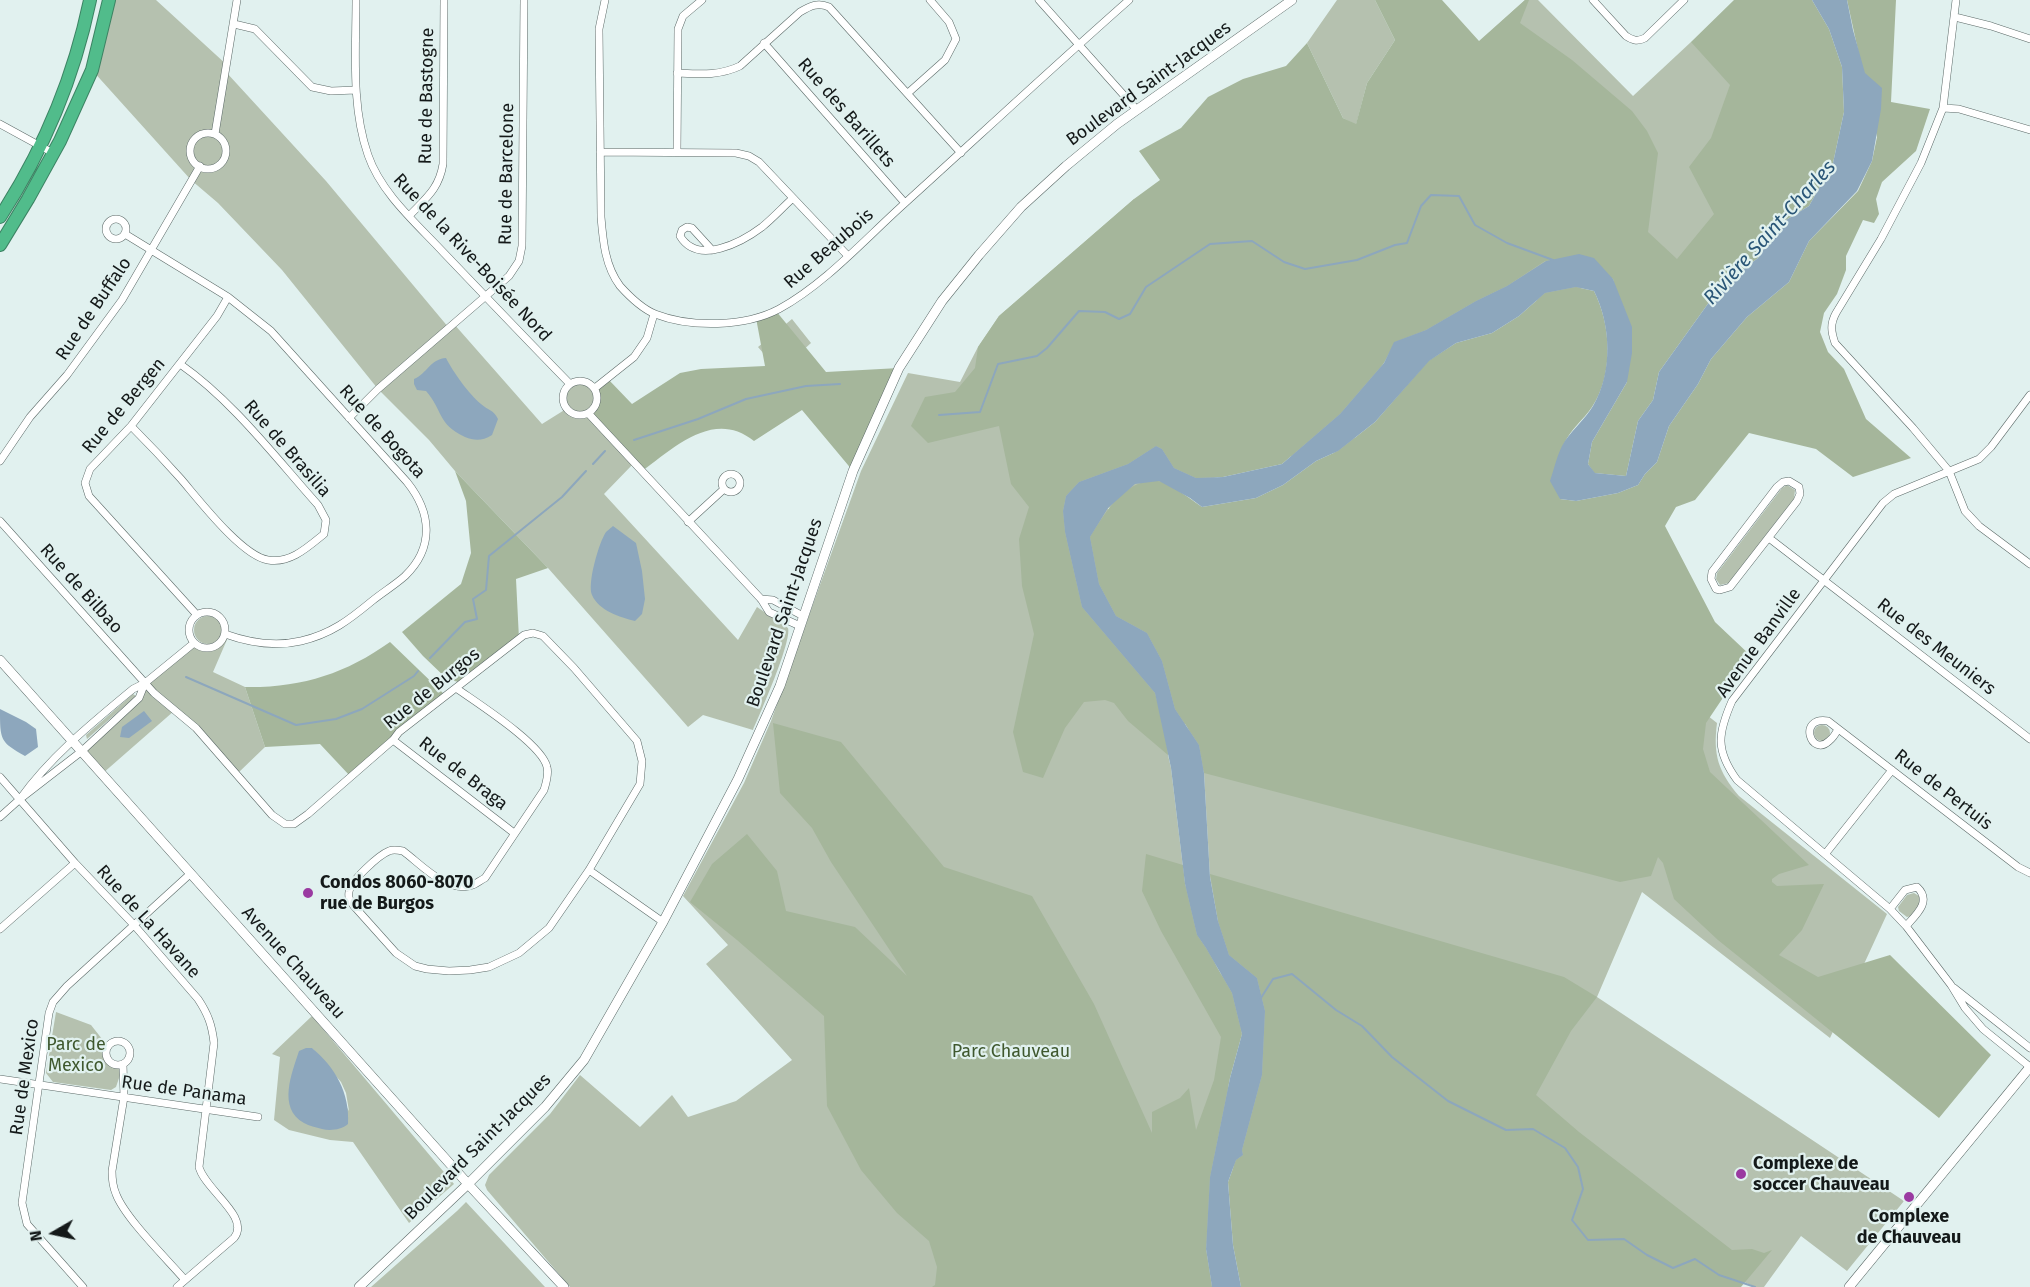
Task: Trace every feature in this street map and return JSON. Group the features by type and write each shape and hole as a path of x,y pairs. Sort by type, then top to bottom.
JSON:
{"highway":[{"path":"0,217 41,146 75,59 90,0"},
{"path":"0,245 53,153 92,70 109,0"}],"street":[{"path":"215,134 237,0"},
{"name":"Rue de la Rive-Boisée Nord","path":"356,0 356,90 363,135 373,168 381,183 485,297 570,384"},
{"name":"Rue de Bastogne","path":"409,216 436,187 442,171 444,0"},
{"name":"Rue de Barcelone","path":"349,418 378,389 509,276 519,261 522,246 524,0"},
{"name":"Rue Beaubois","path":"604,0 599,29 600,152 603,244 609,267 620,285 635,301 654,314 716,325 756,318 799,297 848,256 1129,0"},
{"path":"677,153 677,73 680,22 683,16 702,0"},
{"path":"908,93 945,60 956,39 949,22 930,0"},
{"path":"1039,0 1137,110"},
{"name":"Boulevard Saint-Jacques","path":"359,1287 545,1107 584,1060 663,922 738,779 780,686 836,516 869,433 899,368 936,310 979,255 1021,207 1100,138 1292,0"},
{"path":"1593,0 1626,36 1637,41 1643,39 1684,0"},
{"path":"1956,0 1942,108 1921,163 1887,229 1831,323 1832,333 1835,343 1913,428 1948,471 1965,511 1979,526 2030,564"},
{"path":"677,73 720,73 740,66 800,12 807,7 823,4 829,7 961,153"},
{"path":"1955,17 2030,39"},
{"path":"234,24 255,29 312,87 331,91 356,90"},
{"name":"Rue des Barillets","path":"764,43 905,203"},
{"path":"1942,108 1959,109 2030,130"},
{"path":"0,124 53,153"},
{"path":"204,133 215,134 220,137 225,147 224,159 216,166 205,168 195,162 190,152 194,140 204,133"},
{"path":"600,152 736,153 749,156 759,162 848,256"},
{"name":"Rue de Buffalo","path":"0,461 30,417 67,375 122,300 200,166"},
{"path":"712,250 692,228 687,227 682,230 680,236 684,243 700,251 712,250 733,244 762,227 793,198"},
{"name":"Rue de Bogota","path":"125,234 228,297 271,331 418,495 424,511 427,528 424,546 418,561 405,576 328,633 282,644 265,644 225,634"},
{"name":"Rue de Bergen","path":"196,615 89,496 85,483 90,470 131,426 217,316 228,297"},
{"path":"595,388 634,357 647,338 654,314"},
{"name":"Rue de Brasilia","path":"131,426 151,445 233,538 259,558 270,561 301,553 324,534 326,520 318,506 222,398 204,380 180,363"},
{"path":"577,381 587,382 595,388 597,400 594,408 588,413 574,414 567,409 563,398 570,384 577,381"},
{"name":"Avenue Banville","path":"2030,395 1991,447 1978,459 1894,494 1883,503 1732,701 1722,725 1721,744 1722,753 1737,780 1890,909 1906,926 1951,985 1965,1008 1983,1029 2030,1067"},
{"path":"588,413 761,599 769,612 800,626"},
{"path":"1783,482 1794,482 1799,487 1800,494 1797,501 1769,538 1730,587 1720,590 1716,588 1711,579 1712,572 1778,487 1783,482"},
{"path":"688,522 724,489"},
{"name":"Rue de Bilbao","path":"0,521 139,676"},
{"name":"Rue des Meuniers","path":"1769,538 2030,739"},
{"path":"761,599 773,600 803,616"},
{"path":"208,612 218,615 224,625 225,634 219,644 210,648 200,647 194,643 189,629 190,623 196,615 208,612"},
{"name":"Rue de Burgos","path":"139,676 167,705 196,728 273,815 285,825 294,824 308,814 393,740 399,732 524,635 540,634 574,668 637,741 642,760 640,784 589,870"},
{"path":"20,799 30,784 64,748 133,689 145,683 194,643"},
{"name":"Avenue Chauveau","path":"0,660 468,1184 564,1287"},
{"path":"0,817 20,799 73,760 138,698 145,683"},
{"path":"456,688 513,729 538,751 547,766 548,778 544,790 485,878 473,885 448,884 403,851 394,850 387,851 354,880 348,897 396,953 408,962 427,969 470,970 489,967 519,953 549,928 589,870 663,922"},
{"name":"Rue de Pertuis","path":"1839,729 2018,867 2030,873"},
{"name":"Rue de Braga","path":"393,740 514,833"},
{"path":"1826,853 1892,770"},
{"name":"Rue de La Havane","path":"0,777 75,863 134,925 207,1012 214,1042 204,1110"},
{"path":"0,929 75,863"},
{"name":"Rue de Mexico","path":"83,1287 30,1228 22,1203 49,1013 53,1002 67,986 190,874"},
{"path":"1890,909 1905,890 1917,887 1922,892 1924,899 1922,908 1906,926"},
{"name":"Avenue Banville","path":"1951,985 2030,1047"},
{"path":"123,1064 123,1097 112,1171 116,1194 128,1213 185,1280"},
{"path":"1849,1287 2030,1067"},
{"name":"Rue de Panama","path":"0,1079 258,1117"},
{"path":"177,1287 234,1238 239,1228 237,1218 201,1175 198,1159 204,1110"}],"green space":[{"path":"109,0 156,0 227,65 226,72 326,181 449,328 454,324 542,424 566,409 564,395 568,386 575,382 592,387 597,394 597,403 589,413 634,463 604,494 738,640 757,607 788,628 781,662 753,730 703,715 688,727 548,568 455,471 429,440 378,389 282,270 218,203 191,180 92,70"},
{"path":"1337,0 1375,0 1395,40 1367,83 1356,125 1343,118 1307,43"},
{"path":"1375,0 1442,0 1479,41 1525,0 1529,0 1520,23 1572,60 1632,111 1647,131 1658,153 1648,232 1677,259 1714,214 1689,167 1711,138 1730,85 1691,42 1734,0 1812,0 1829,29 1842,67 1844,112 1833,163 1809,206 1781,223 1758,258 1720,287 1659,372 1653,400 1638,421 1626,476 1594,473 1588,464 1592,442 1627,382 1613,279 1553,260 1545,261 1507,286 1426,330 1395,342 1384,363 1340,414 1282,464 1223,477 1196,478 1174,468 1162,449 1156,446 1128,464 1079,482 1066,496 1063,511 1065,532 1082,607 1155,693 1168,755 1128,721 1114,703 1105,700 1084,702 1065,728 1043,778 1023,772 1013,732 1034,634 1022,586 1019,539 1029,507 1011,484 999,426 928,443 911,426 925,397 955,392 975,368 978,347 999,316 1134,199 1160,180 1139,151 1181,128 1208,97 1243,79 1286,66 1307,43 1343,118 1356,124 1367,83 1395,40"},
{"name":"Parc Chauveau","path":"1525,0 1538,0 1633,96 1691,42 1812,0 1777,230 1395,342 1168,755 1185,884 1242,1034 1206,1249 1212,1287 570,1287 485,1185 489,1175 550,1114 580,1075 640,1127 672,1095 688,1117 736,1101 792,1060 706,964 728,945 683,896 744,783 771,721 861,471 908,373 960,382 978,347 999,316 1134,199 1334,150 1479,42"},
{"path":"1847,0 1896,0 1891,102 1930,109 1916,151 1882,182 1876,199 1879,214 1874,223 1863,220 1846,256 1846,270 1837,294 1824,313 1820,332 1828,352 1844,369 1866,419 1911,458 1853,477 1816,449 1749,433 1695,500 1676,507 1665,526 1715,622 1751,656 1706,723 1703,749 1710,772 1809,865 1779,874 1772,879 1772,882 1777,886 1824,884 1802,930 1779,955 1818,977 1890,955 1991,1055 1939,1118 1718,940 1674,899 1663,863 1658,857 1651,876 1620,882 1204,773 1199,745 1175,709 1162,661 1147,633 1116,616 1099,584 1090,537 1117,499 1136,485 1146,482 1158,481 1169,485 1202,507 1256,498 1283,485 1316,461 1338,451 1375,422 1428,361 1456,343 1492,333 1519,316 1545,293 1576,287 1594,291 1600,304 1607,334 1607,365 1599,394 1592,407 1570,434 1562,448 1560,499 1576,501 1618,493 1638,485 1657,462 1669,426 1698,384 1711,359 1747,317 1789,282 1809,241 1858,191 1872,161 1877,137"},
{"path":"776,311 826,372 899,368 853,471 802,410 754,441 739,432 724,429 710,430 695,435 642,471 588,413 596,402 595,388 608,379 632,404 680,373 701,369 765,366 756,318"},
{"path":"792,319 811,343 800,353 775,367 758,347"},
{"path":"1355,438 1717,723 1716,744 1719,762 1726,779 1739,796 1887,914 1830,1038 1642,892 1597,997 1904,1201 1847,1271 1801,1236 1764,1287 1755,1287 1744,1282 1241,1287 1218,921 1210,877 1204,773 1108,508"},
{"path":"455,471 548,568 516,579 519,639 462,683 447,679 402,632 461,584 471,553 466,501"},
{"path":"1787,485 1795,490 1794,499 1729,583 1720,585 1716,579 1717,573 1782,488"},
{"path":"208,616 218,620 222,630 218,640 208,644 198,640 194,630 198,620"},
{"path":"225,634 229,635 213,672 245,687 265,747 237,774 196,728 174,711 102,774 82,751 151,686 145,683 194,643 203,647 212,647 219,643"},
{"path":"390,642 445,695 350,776 320,744 265,747 245,687 285,685 322,677 356,663"},
{"path":"133,694 136,696 87,739 86,735"},
{"name":"Parc Chauveau","path":"773,723 841,742 944,867 1032,896 1094,1004 1152,1133 1152,1112 1180,1098 1189,1088 1196,1130 1214,1080 1221,1037 1161,931 1142,891 1146,854 1183,865 1197,935 1232,993 1242,1034 1230,1078 1210,1177 1206,1249 1212,1287 932,1287 935,1285 937,1267 929,1241 897,1213 861,1170 827,1106 824,1016 690,902 712,864 747,834 777,871 786,911 855,927 907,976 831,862 812,828 780,793"},
{"path":"1819,725 1825,725 1830,733 1828,739 1819,741 1814,736 1814,730"},
{"path":"1210,874 1564,977 1597,997 1571,1031 1536,1095 1579,1132 1732,1250 1752,1249 1764,1253 1772,1250 1741,1287 1241,1287 1233,1245 1228,1182 1236,1160 1243,1155 1242,1150 1262,1075 1265,1011 1257,978 1229,955 1218,921"},
{"path":"1914,893 1919,896 1920,904 1911,916 1907,917 1899,911 1898,907 1907,895"},
{"name":"Parc de Mexico","path":"56,1012 91,1025 106,1044 103,1051 104,1059 119,1069 120,1075 116,1087 111,1090 53,1082 46,1073"},
{"path":"312,1016 454,1184 409,1223 353,1142 330,1140 289,1130 274,1120 280,1057 272,1054","holes":["312,1048 341,1082 346,1093 349,1111"]},
{"path":"466,1202 545,1287 371,1287 457,1211"}],"water":[{"name":"Rivière Saint-Charles","path":"1812,0 1847,0 1865,73 1882,88 1881,109 1872,161 1857,191 1809,241 1789,282 1747,317 1711,359 1698,384 1669,426 1657,462 1638,485 1618,493 1576,501 1560,499 1550,481 1562,446 1593,406 1607,364 1606,333 1600,304 1594,291 1576,287 1545,293 1519,316 1492,333 1456,343 1429,361 1375,422 1338,451 1316,461 1283,485 1256,498 1202,507 1159,481 1135,484 1108,508 1090,537 1099,584 1116,616 1147,633 1162,661 1175,709 1199,745 1204,773 1210,877 1218,921 1229,955 1257,978 1265,1011 1262,1075 1242,1150 1243,1155 1236,1160 1228,1182 1233,1245 1241,1287 1212,1287 1206,1249 1210,1177 1230,1078 1242,1034 1232,993 1197,935 1185,884 1171,768 1155,693 1082,607 1065,532 1063,511 1066,496 1079,482 1128,464 1156,446 1162,449 1174,468 1196,478 1223,477 1282,464 1340,414 1384,363 1394,342 1426,330 1507,286 1546,261 1579,254 1594,258 1613,279 1632,327 1632,353 1627,382 1592,442 1588,464 1595,473 1626,476 1638,421 1653,400 1659,372 1720,287 1758,258 1781,223 1809,206 1833,163 1844,112 1842,67 1829,29"},
{"path":"446,358 471,395 493,412 498,419 492,435 475,440 456,432 445,422 426,391 417,390 414,379 436,361"},
{"path":"613,526 636,543 645,599 642,614 635,621 605,609 595,601 592,595 592,573 597,553 603,537"},
{"path":"0,709 36,729 38,747 25,756 6,743 1,734"},
{"path":"144,711 152,721 129,738 120,737 122,727"},
{"path":"312,1048 328,1064 344,1091 348,1124 342,1128 328,1130 308,1125 296,1117 291,1109 290,1079 299,1051"}],"waterway":[{"path":"939,415 980,412 998,364 1037,356 1047,348 1079,311 1105,312 1119,319 1130,314 1146,287 1210,244 1252,241 1284,262 1305,269 1357,260 1395,245 1407,243 1421,206 1431,195 1459,196 1475,225 1507,243 1553,260"},
{"path":"634,440 698,419 746,399 806,386 840,384"},
{"path":"593,464 605,451"},
{"path":"430,658 465,622 477,619 473,599 486,590 489,556 562,497 586,471"},
{"path":"186,677 296,725 336,719 362,709 414,676 418,671"},
{"path":"1259,1001 1273,979 1292,974 1336,1010 1362,1026 1392,1057 1448,1101 1506,1130 1533,1129 1565,1148 1578,1167 1583,1189 1572,1220 1588,1240 1624,1239 1647,1255 1673,1268 1695,1259 1719,1275 1755,1287"}],"place":[{"name":"Condos 8060-8070 rue de Burgos","path":"308,893"},
{"name":"Complexe de soccer Chauveau","path":"1741,1174"},
{"name":"Complexe de Chauveau","path":"1909,1197"}]}
